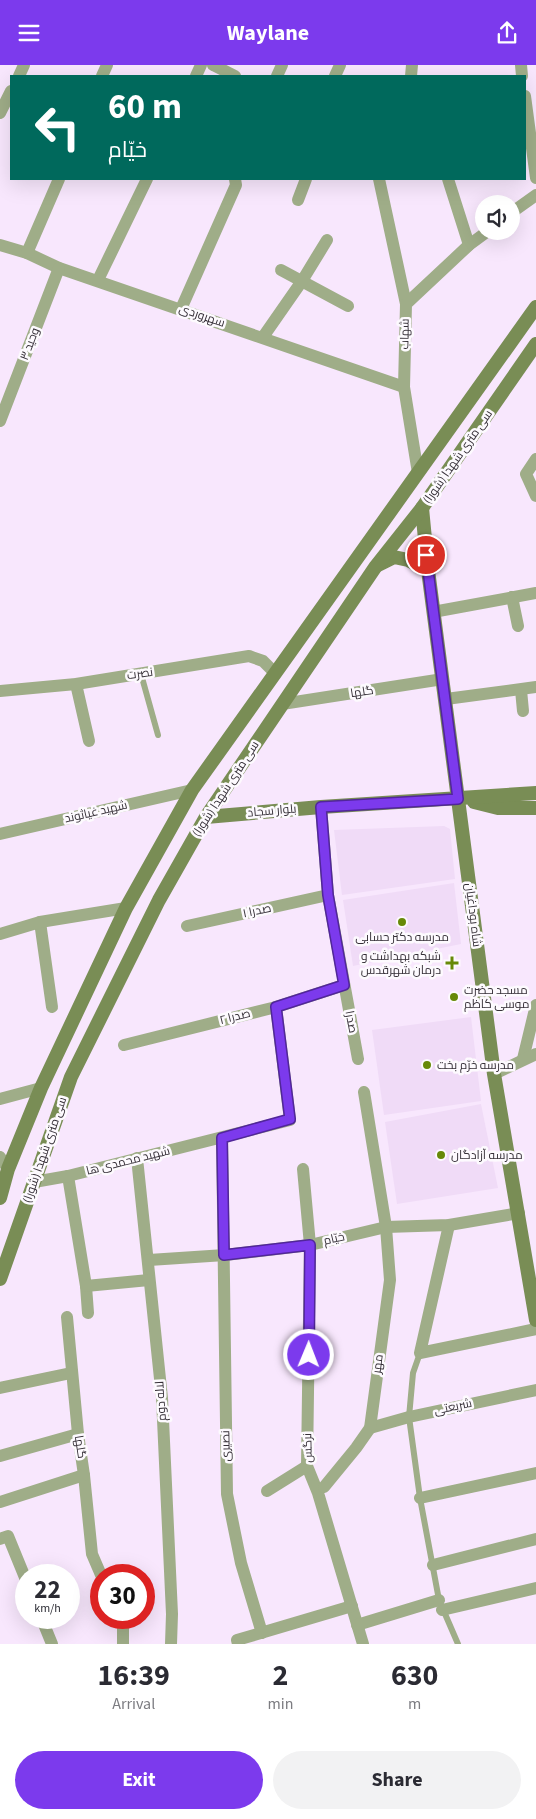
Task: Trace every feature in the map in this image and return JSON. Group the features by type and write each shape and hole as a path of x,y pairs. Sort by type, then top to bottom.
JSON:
{"main road":[{"name":"سی متری شهدا (شورا)","path":"0,1198 8,1169 41,1087 126,908 192,790 536,307"},
{"name":"سی متری شهدا (شورا)","path":"0,1279 71,1077 159,900 206,817 376,566 422,508 536,344"},
{"path":"499,361 516,374"},
{"name":"شاه بوداغیان","path":"422,508 433,612 494,1073 536,1320"},
{"path":"376,566 394,557 408,559 428,570"},
{"name":"بلوار سجاد","path":"206,817 321,807 536,793"},
{"name":"بلوار سجاد","path":"458,799 498,808 536,808"},
{"path":"99,967 120,977"}],"street":[{"path":"212,65 233,75"},
{"path":"0,113 10,93"},
{"path":"526,103 536,178"},
{"path":"27,253 59,180"},
{"path":"98,280 146,180"},
{"path":"181,309 236,185 236,180"},
{"path":"298,200 306,180"},
{"path":"379,180 406,305"},
{"path":"448,180 469,245"},
{"path":"520,207 536,195"},
{"path":"263,337 302,281 327,240"},
{"name":"شهاب","path":"418,473 404,387 406,305 476,240"},
{"name":"سهروردی","path":"0,245 27,253 59,268 404,387"},
{"name":"وحید ۳","path":"0,421 59,268"},
{"path":"281,270 348,306"},
{"path":"536,459 526,474 536,496"},
{"path":"433,612 536,593"},
{"path":"512,597 518,626"},
{"name":"نصرت","path":"0,691 76,684 249,656 263,661 274,673"},
{"name":"گلها","path":"282,704 443,679"},
{"path":"76,684 89,741"},
{"path":"446,699 536,687"},
{"path":"522,690 523,711"},
{"name":"شهید غیاثوند","path":"0,834 192,790"},
{"name":"صدرا","path":"321,807 328,895 358,1059"},
{"name":"صدرا ۱","path":"187,926 328,895"},
{"path":"0,934 40,923 126,908"},
{"path":"40,923 52,1007"},
{"name":"صدرا ۲","path":"124,1045 276,1007 344,985"},
{"path":"523,1059 536,1005"},
{"name":"شهید محمدی ها","path":"34,1182 68,1176 290,1119 276,1007"},
{"path":"494,1073 536,1054"},
{"path":"0,1099 41,1087"},
{"name":"مهر","path":"324,1487 370,1428 390,1280 386,1227 364,1092"},
{"name":"نصیری","path":"222,1138 227,1494 241,1563 262,1633"},
{"path":"0,1157 8,1169"},
{"name":"لاله دوم","path":"137,1158 162,1398 172,1614 171,1644"},
{"name":"نرگس","path":"303,1169 310,1245 307,1467 318,1493 363,1644"},
{"path":"68,1176 86,1286 88,1313"},
{"name":"خیّام","path":"149,1261 310,1245 386,1227 449,1225 519,1213"},
{"path":"449,1225 420,1353 536,1329"},
{"path":"86,1286 149,1280"},
{"name":"گلها","path":"67,1317 92,1554 96,1564"},
{"path":"0,1389 72,1373"},
{"name":"شریعتی","path":"370,1428 409,1417 536,1389"},
{"path":"0,1456 78,1433"},
{"path":"267,1491 307,1467"},
{"path":"420,1498 536,1473"},
{"path":"0,1503 84,1475"},
{"path":"0,1539 8,1536 19,1564"},
{"path":"433,1565 536,1539"},
{"path":"357,1625 440,1605 536,1588"},
{"path":"237,1642 352,1606"},
{"path":"46,1629 52,1644"},
{"path":"122,1644 123,1629"}],"lane":[{"path":"141,674 158,735"},
{"path":"420,1353 413,1373 409,1417 420,1498 440,1605 458,1644"}],"shaded area":[{"path":"444,826 450,829 455,879 342,895 334,830"},
{"name":"مدرسه دکتر حسابی","path":"454,883 461,944 353,966 343,900"},
{"name":"مدرسه خرّم بخت","path":"471,1017 481,1101 384,1115 372,1030"},
{"name":"مدرسه آزادگان","path":"481,1104 498,1188 397,1204 385,1122"}],"place":[{"name":"مدرسه دکتر حسابی","path":"402,922"},
{"name":"شبکه بهداشت و درمان شهرقدس","path":"452,963"},
{"name":"مسجد حضرت موسی کاظم","path":"454,997"},
{"name":"مدرسه خرّم بخت","path":"427,1065"},
{"name":"مدرسه آزادگان","path":"441,1155"}],"route":[{"path":"309,1355 310,1245 224,1255 222,1138 290,1119 276,1007 344,985 328,895 321,807 458,799 426,555"}]}
